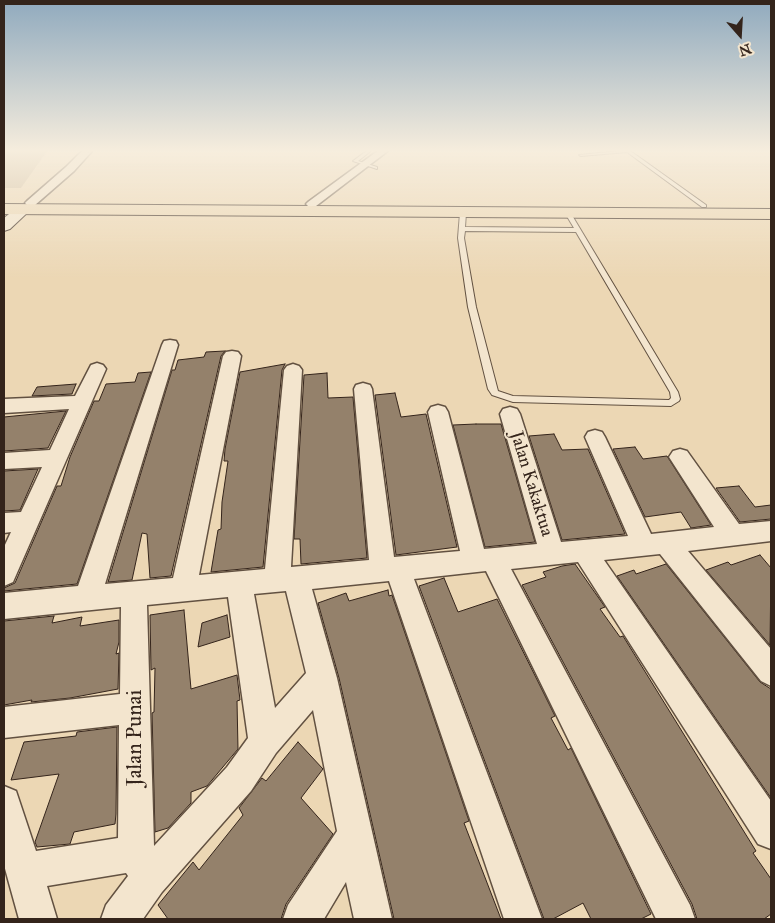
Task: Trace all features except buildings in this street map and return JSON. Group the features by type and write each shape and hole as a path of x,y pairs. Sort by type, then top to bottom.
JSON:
{"highway":[{"path":"19,208 312,204 338,199 771,207"},
{"path":"4,202 19,208 771,214"}],"street":[{"path":"4,226 19,208 39,193"},
{"path":"312,204 327,193"},
{"path":"338,199 345,193"},
{"path":"86,598 170,345"},
{"path":"183,589 232,356"},
{"path":"4,574 97,369"},
{"path":"293,370 286,579 322,678 373,919"},
{"path":"363,389 390,569 523,919"},
{"path":"4,406 82,402"},
{"path":"438,412 484,560 676,919"},
{"name":"Jalan Kakaktua","path":"510,414 552,554"},
{"path":"595,437 655,544 771,671"},
{"path":"680,456 733,535"},
{"path":"4,461 57,458"},
{"path":"4,523 29,521"},
{"path":"4,606 733,535 768,535"},
{"path":"584,550 771,831"},
{"path":"239,583 265,742"},
{"name":"Jalan Punai","path":"134,593 142,866"},
{"path":"120,919 142,866 239,779 265,742 322,678"},
{"path":"4,722 136,708"},
{"path":"4,803 38,919"},
{"path":"302,919 354,836"},
{"path":"24,871 142,866"}],"lane":[{"path":"686,193 704,206"},
{"path":"463,213 462,238 472,307 492,389 495,393 513,399 671,403 676,400 674,392 568,213"},
{"path":"462,229 578,230"}]}
